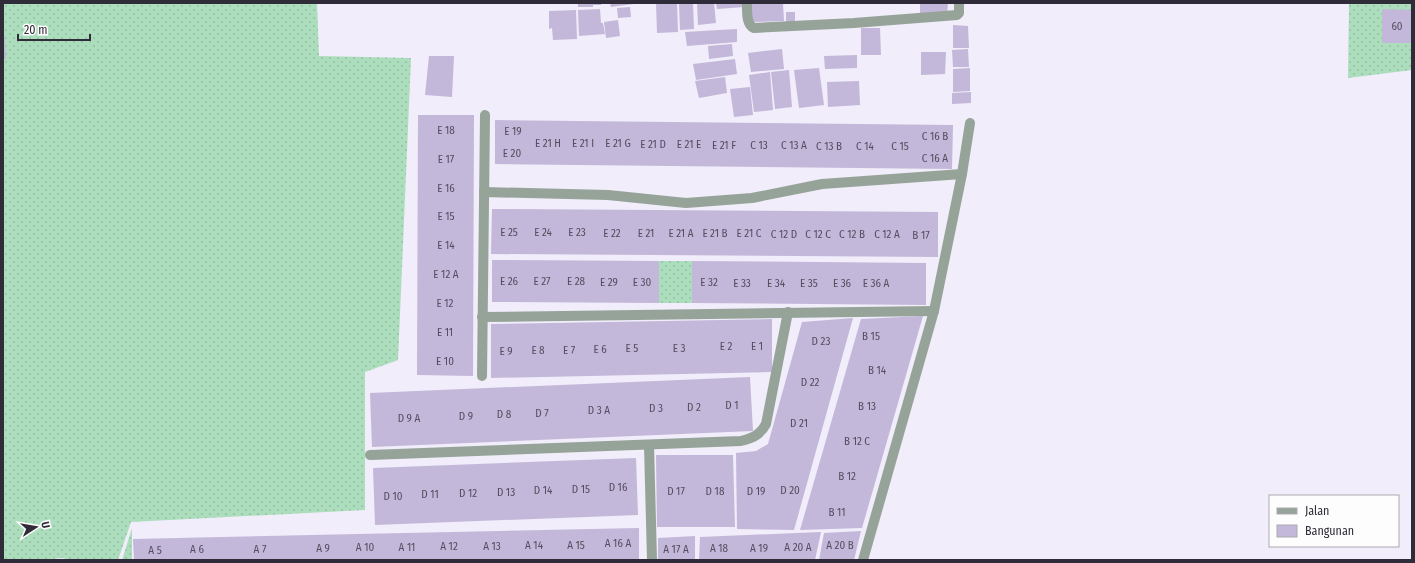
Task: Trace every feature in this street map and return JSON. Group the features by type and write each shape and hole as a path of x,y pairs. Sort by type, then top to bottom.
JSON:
{"street":[{"path":"747,3 749,24 754,28 854,23 957,15 959,13 959,3"},
{"path":"482,376 485,116"},
{"path":"863,560 934,311 962,174 970,123"},
{"path":"484,192 608,195 686,203 752,198 822,184 962,174"},
{"path":"482,317 934,311"},
{"path":"370,456 741,441 757,436 766,424 788,312"},
{"path":"649,445 652,560"}],"green space":[{"path":"3,3 317,3 319,56 411,58 398,360 365,372 365,510 131,522 118,560 69,560 63,558 40,560 3,560"},
{"path":"1349,3 1412,3 1412,70 1348,78"},
{"path":"659,261 692,261 692,303 659,303"},
{"path":"132,528 132,560 122,560"}],"building":[{"path":"578,3 601,3 601,5 593,5 593,7 578,7"},
{"path":"610,3 634,3 634,4 611,7"},
{"path":"656,3 677,3 678,32 657,33"},
{"path":"679,3 693,3 694,29 680,30"},
{"path":"697,3 714,3 716,23 698,25"},
{"path":"716,3 744,3 745,7 717,9"},
{"path":"751,3 783,3 784,21 752,22"},
{"path":"920,3 948,3 947,15 920,15"},
{"path":"630,7 631,17 618,18 617,8"},
{"path":"600,9 601,23 603,23 605,34 579,36 578,10"},
{"path":"1382,9 1412,10 1412,43 1382,43"},
{"path":"576,10 577,39 553,40 552,28 549,29 549,11"},
{"path":"786,12 795,12 795,23 786,23"},
{"path":"618,20 620,36 606,38 604,22"},
{"path":"953,25 968,26 969,48 953,48"},
{"path":"861,28 880,28 881,55 861,55"},
{"path":"737,29 737,42 687,46 685,32"},
{"path":"3,37 5,37 6,59 3,59"},
{"path":"732,44 733,56 709,59 708,46"},
{"path":"782,49 784,69 751,72 748,53"},
{"path":"968,49 969,67 953,67 952,50"},
{"path":"921,52 946,52 945,74 921,75"},
{"path":"857,55 857,68 825,69 824,56"},
{"path":"429,56 454,56 452,97 425,95"},
{"path":"735,59 737,74 696,80 693,64"},
{"path":"819,68 824,105 799,108 794,70"},
{"path":"970,68 970,91 953,92 953,69"},
{"path":"789,70 792,107 775,109 771,72"},
{"path":"770,72 773,110 754,112 749,75"},
{"path":"725,77 727,93 699,98 695,81"},
{"path":"859,81 860,105 828,107 827,82"},
{"path":"750,87 753,115 734,117 730,89"},
{"path":"971,92 971,103 952,104 952,93"},
{"path":"418,115 474,115 473,376 417,375"},
{"path":"495,120 953,125 952,169 495,164"},
{"path":"492,209 938,212 938,257 491,254"},
{"path":"492,260 659,261 659,303 492,302"},
{"path":"692,261 926,263 926,305 692,303"},
{"path":"923,316 862,528 800,530 861,319"},
{"path":"853,318 794,530 737,529 736,453 756,451 768,444 802,322"},
{"path":"772,319 772,372 491,378 491,324"},
{"path":"750,377 753,431 372,447 370,393"},
{"path":"656,455 733,455 735,527 657,527"},
{"path":"636,458 638,515 375,525 373,468"},
{"path":"639,528 639,560 134,560 133,539"},
{"path":"861,531 854,560 819,560 824,533"},
{"path":"821,532 815,560 699,560 700,537"},
{"path":"695,536 695,560 658,560 658,538"}]}
